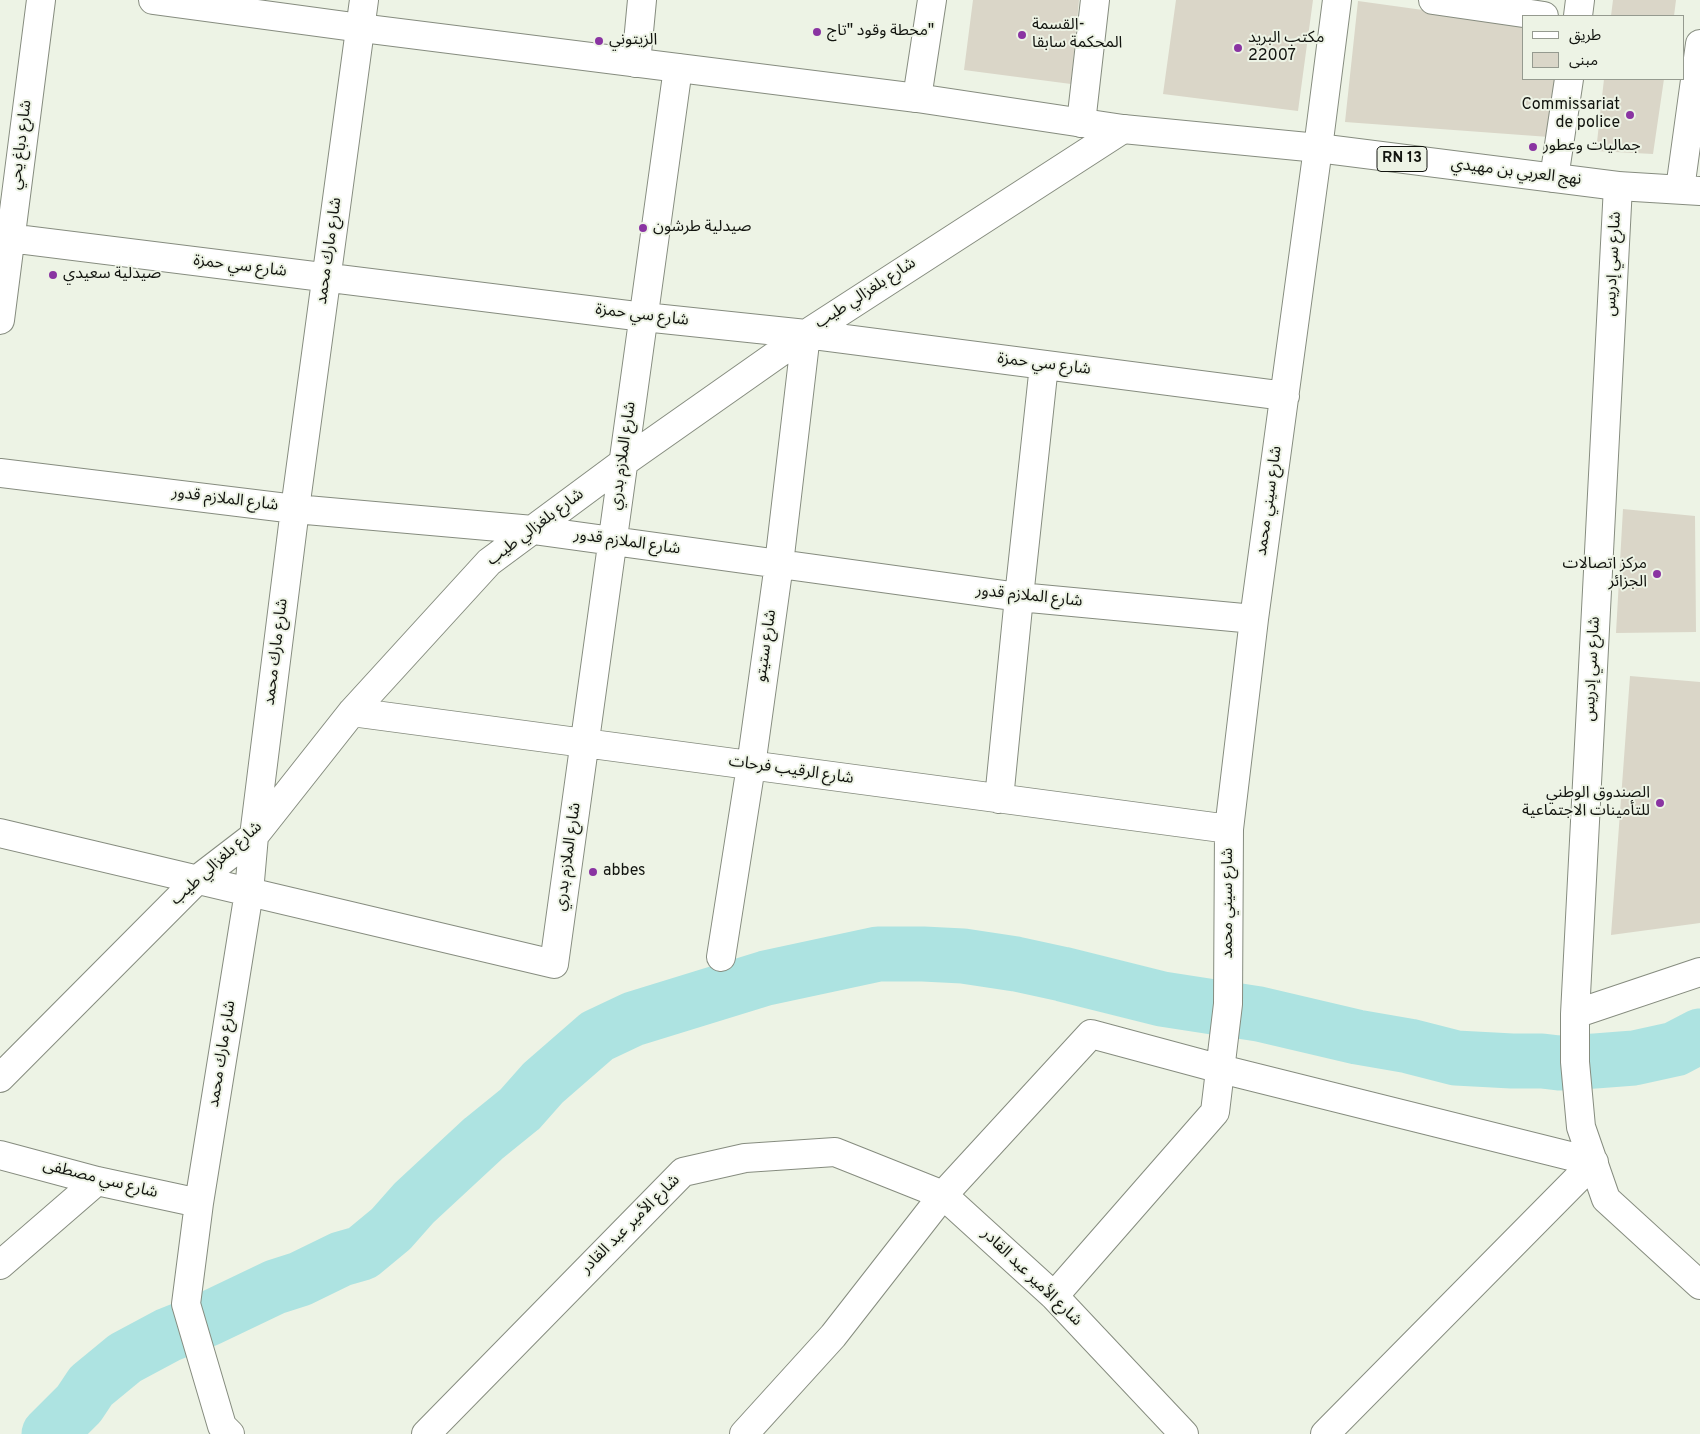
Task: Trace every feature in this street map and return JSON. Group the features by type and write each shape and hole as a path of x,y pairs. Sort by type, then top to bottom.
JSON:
{"street":[{"name":"شارع دباغ يحي","path":"0,320 5,238 40,0"},
{"name":"RN 13","path":"153,0 917,98 1123,129"},
{"name":"شارع مارك محمد","path":"230,1434 222,1426 186,1304 199,1203 249,892 254,836 295,509 364,0"},
{"path":"636,63 642,0"},
{"path":"917,98 932,0"},
{"path":"1081,122 1095,0"},
{"name":"شارع سيني محمد","path":"1054,1296 1215,1112 1228,1004 1229,829 1254,619 1337,0"},
{"path":"1433,0 1537,15"},
{"path":"1578,15 1580,0"},
{"path":"1690,190 1700,44"},
{"name":"شارع الملازم بدري","path":"249,892 554,964 678,68"},
{"path":"1554,178 1569,80"},
{"name":"نهج العربي بن مهيدي","path":"1123,129 1318,148 1618,186 1690,190"},
{"name":"شارع بلغزالي طيب","path":"0,1078 198,879 254,836 352,712 489,562 624,462 806,334 1123,129"},
{"name":"شارع سي إدريس","path":"1618,186 1574,1014 1575,1062 1581,1127 1606,1199 1700,1285"},
{"name":"شارع سي حمزة","path":"5,238 644,317 806,334 1284,396"},
{"name":"شارع ستيتو","path":"721,957 751,766 779,564 806,334"},
{"path":"999,798 1044,365"},
{"name":"شارع الملازم قدور","path":"0,473 295,509 533,530 1019,597 1254,619"},
{"name":"شارع الرقيب فرحات","path":"352,712 1229,829"},
{"path":"0,833 249,892"},
{"path":"1574,1014 1700,972"},
{"path":"744,1434 833,1336 943,1195 1091,1034 1220,1070 1594,1162"},
{"name":"شارع الأمير عبد القادر","path":"426,1434 682,1172 744,1158 835,1152 943,1195 1054,1296 1184,1434"},
{"name":"شارع سي مصطفى","path":"0,1155 97,1180 199,1203"},
{"path":"1325,1434 1594,1162"},
{"path":"0,1265 97,1180"}],"building":[{"name":"القسمة- المحكمة سابقا","path":"973,0 1079,0 1071,84 964,70"},
{"name":"مكتب البريد 22007","path":"1176,0 1313,0 1298,111 1163,94"},
{"path":"1613,0 1676,0 1674,15 1611,15"},
{"path":"1358,1 1522,24 1522,80 1557,80 1549,137 1345,122"},
{"name":"Commissariat de police","path":"1604,80 1664,80 1653,154 1596,151"},
{"name":"مركز اتصالات الجزائر","path":"1623,509 1695,516 1696,632 1616,633"},
{"name":"الصندوق الوطني للتأمينات الاجتماعية","path":"1630,676 1700,682 1700,923 1611,935"}],"waterway":[{"path":"49,1434 79,1404 91,1386 125,1358 168,1335 208,1319 275,1287 300,1279 341,1259 362,1253 391,1229 414,1203 483,1139 520,1109 543,1083 597,1036 633,1019 766,978 878,954 963,956 1016,964 1162,999 1259,1014 1456,1058 1559,1063 1634,1058 1675,1049 1700,1036"}],"place":[{"name":"محطة وقود \"تاج\"","path":"817,32"},
{"name":"القسمة- المحكمة سابقا","path":"1022,35"},
{"name":"الزيتوني","path":"599,41"},
{"name":"مكتب البريد 22007","path":"1238,48"},
{"name":"Commissariat de police","path":"1630,115"},
{"name":"جماليات وعطور","path":"1533,147"},
{"name":"صيدلية طرشون","path":"643,228"},
{"name":"صيدلية سعيدي","path":"53,275"},
{"name":"مركز اتصالات الجزائر","path":"1657,574"},
{"name":"الصندوق الوطني للتأمينات الاجتماعية","path":"1660,803"},
{"name":"abbes","path":"593,872"}]}
